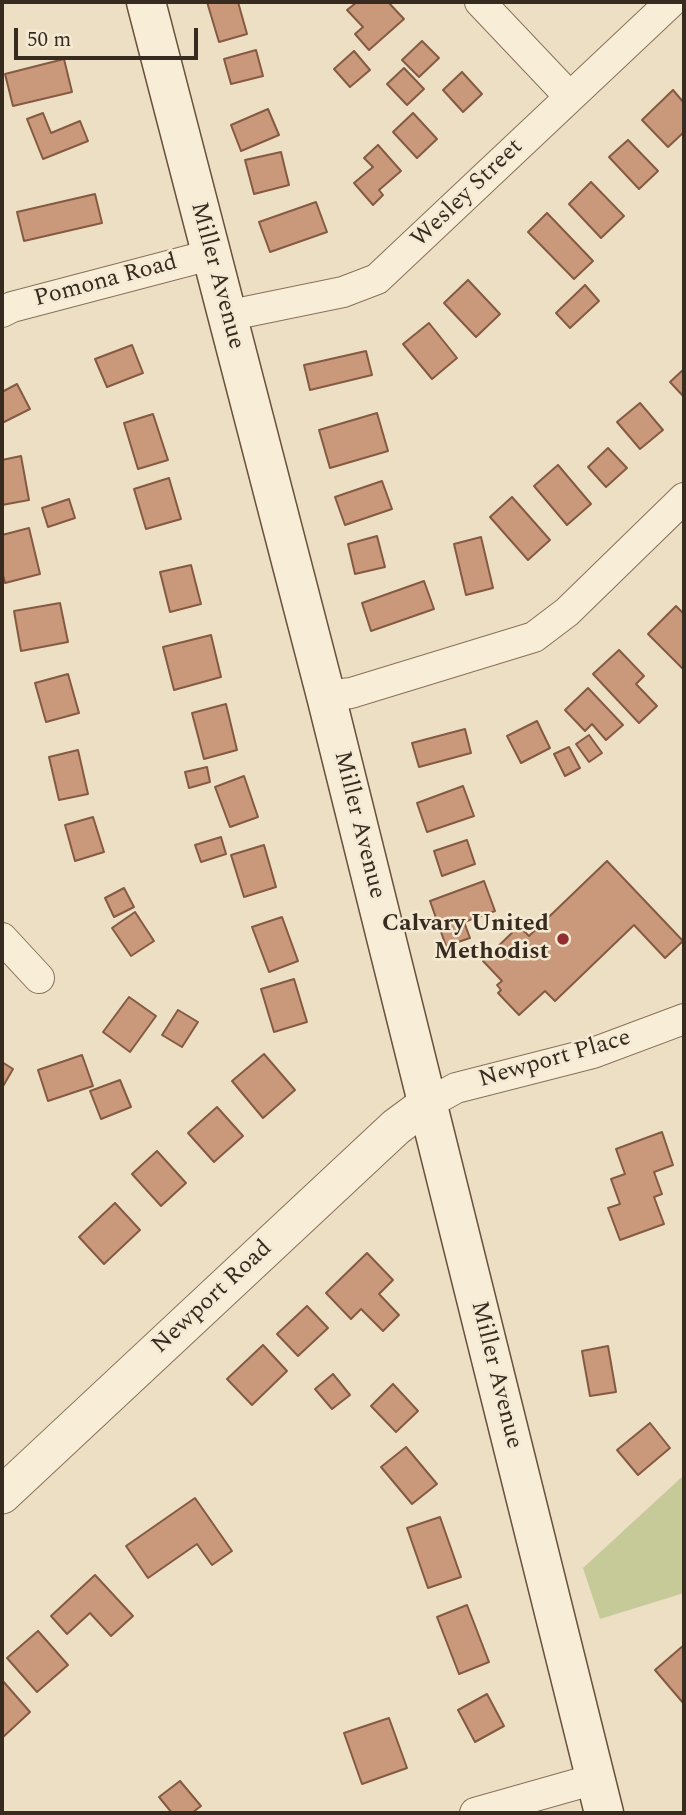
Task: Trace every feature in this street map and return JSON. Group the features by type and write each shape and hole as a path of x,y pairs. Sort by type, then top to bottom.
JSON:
{"main road":[{"name":"Miller Avenue","path":"146,2 326,696 599,1796"}],"street":[{"path":"480,2 570,97"},
{"name":"Wesley Street","path":"226,316 343,292 377,279 671,2"},
{"name":"Pomona Road","path":"2,312 12,307 210,255"},
{"path":"326,696 351,692 534,637 566,612 684,498"},
{"path":"2,938 39,978"},
{"name":"Newport Place","path":"427,1104 456,1088 593,1053 684,1019"},
{"name":"Newport Road","path":"2,1495 396,1127 427,1104"},
{"path":"475,1813 599,1796"}],"green space":[{"path":"684,1475 684,1593 600,1619 583,1568"}],"building":[{"path":"207,2 238,2 247,34 219,42"},
{"path":"357,2 388,2 404,19 369,50 355,34 363,27 347,10"},
{"path":"422,41 439,58 419,77 402,60"},
{"path":"256,50 263,76 231,84 224,59"},
{"path":"354,51 370,70 350,87 334,69"},
{"path":"64,59 72,92 13,106 5,74"},
{"path":"404,68 424,89 407,105 387,84"},
{"path":"462,72 482,94 463,112 443,90"},
{"path":"673,90 684,103 684,132 668,147 642,120"},
{"path":"268,109 279,135 241,151 231,125"},
{"path":"43,113 51,133 80,121 88,141 43,159 27,119"},
{"path":"413,113 437,139 417,158 393,132"},
{"path":"628,140 658,171 639,189 609,157"},
{"path":"378,145 401,171 379,190 383,195 373,205 354,183 373,167 364,158"},
{"path":"281,152 289,185 254,194 245,160"},
{"path":"591,182 624,216 601,238 569,204"},
{"path":"95,194 102,223 24,241 17,212"},
{"path":"316,202 327,232 270,252 259,222"},
{"path":"547,213 593,261 574,279 528,232"},
{"path":"468,280 500,314 476,337 444,303"},
{"path":"585,285 599,301 570,328 556,313"},
{"path":"429,323 457,358 432,379 403,344"},
{"path":"132,345 143,373 107,387 95,359"},
{"path":"366,351 372,375 310,390 304,365"},
{"path":"684,369 684,397 670,382"},
{"path":"17,384 30,409 2,423 2,392"},
{"path":"640,403 663,430 640,449 617,422"},
{"path":"377,413 388,451 330,468 319,430"},
{"path":"153,414 168,460 138,469 124,423"},
{"path":"608,448 627,468 606,487 588,467"},
{"path":"21,456 29,500 2,505 2,460"},
{"path":"558,465 591,504 567,525 534,486"},
{"path":"169,478 181,519 146,529 134,489"},
{"path":"382,481 392,509 345,525 335,497"},
{"path":"512,497 550,540 528,560 490,517"},
{"path":"69,499 75,518 48,527 42,508"},
{"path":"29,528 40,574 5,583 2,571 2,535"},
{"path":"377,536 385,567 355,574 348,544"},
{"path":"481,537 493,588 466,595 454,544"},
{"path":"191,565 201,604 170,612 160,572"},
{"path":"424,581 434,609 371,631 362,603"},
{"path":"60,603 68,642 21,651 14,611"},
{"path":"676,606 684,614 684,670 648,634"},
{"path":"211,635 221,677 174,690 163,647"},
{"path":"619,650 644,676 636,684 657,706 639,723 593,674"},
{"path":"68,674 79,713 46,722 35,683"},
{"path":"588,688 623,725 606,740 592,724 585,731 565,710"},
{"path":"226,704 237,750 204,759 192,713"},
{"path":"537,721 550,748 521,763 507,736"},
{"path":"465,729 471,753 419,767 412,743"},
{"path":"589,735 602,753 589,762 576,744"},
{"path":"569,747 580,768 565,776 554,754"},
{"path":"78,750 88,794 59,800 49,757"},
{"path":"207,767 210,782 189,788 185,772"},
{"path":"244,776 258,817 230,827 215,787"},
{"path":"463,786 474,816 427,832 417,803"},
{"path":"93,817 104,852 75,861 65,825"},
{"path":"221,837 226,854 201,862 195,845"},
{"path":"467,840 475,864 442,876 434,851"},
{"path":"264,845 276,887 244,897 231,855"},
{"name":"Calvary United Methodist","path":"607,861 683,941 665,958 634,925 555,1001 545,991 519,1015 498,993 501,990 497,985 502,981 483,961 519,926 529,936"},
{"path":"484,881 495,911 464,922 470,938 446,946 430,901"},
{"path":"124,888 134,907 114,917 105,898"},
{"path":"135,912 154,941 131,956 112,928"},
{"path":"282,917 298,961 269,972 252,927"},
{"path":"294,979 307,1022 274,1032 261,989"},
{"path":"129,997 156,1016 130,1052 103,1032"},
{"path":"178,1010 198,1022 182,1047 162,1035"},
{"path":"264,1054 295,1090 263,1118 232,1081"},
{"path":"82,1055 93,1086 48,1101 38,1070"},
{"path":"2,1062 13,1069 2,1088"},
{"path":"120,1080 131,1107 101,1119 90,1091"},
{"path":"217,1107 243,1136 214,1162 188,1133"},
{"path":"662,1132 673,1165 654,1172 662,1194 654,1197 664,1224 620,1240 608,1208 620,1204 611,1179 625,1174 616,1149"},
{"path":"157,1151 186,1183 161,1206 132,1174"},
{"path":"115,1203 140,1230 104,1264 79,1237"},
{"path":"367,1253 393,1280 379,1294 399,1315 383,1331 361,1309 351,1319 326,1293"},
{"path":"307,1306 328,1328 298,1356 277,1334"},
{"path":"263,1345 287,1371 252,1405 227,1379"},
{"path":"608,1346 616,1392 590,1396 582,1351"},
{"path":"333,1374 350,1395 332,1409 315,1389"},
{"path":"393,1384 418,1411 396,1432 371,1406"},
{"path":"650,1423 670,1448 638,1475 617,1450"},
{"path":"406,1447 437,1484 412,1504 381,1467"},
{"path":"195,1498 232,1551 212,1565 197,1544 148,1578 126,1546"},
{"path":"440,1517 461,1577 428,1588 407,1528"},
{"path":"95,1575 133,1616 111,1636 90,1613 67,1634 51,1616"},
{"path":"467,1605 489,1662 459,1674 437,1617"},
{"path":"38,1631 68,1665 37,1692 7,1658"},
{"path":"684,1645 684,1704 655,1670"},
{"path":"2,1680 30,1712 2,1738"},
{"path":"487,1694 504,1726 475,1742 458,1710"},
{"path":"389,1718 407,1768 362,1784 344,1733"},
{"path":"180,1781 201,1806 192,1813 172,1813 159,1797"}],"place":[{"name":"Calvary United Methodist","path":"563,939"}]}
